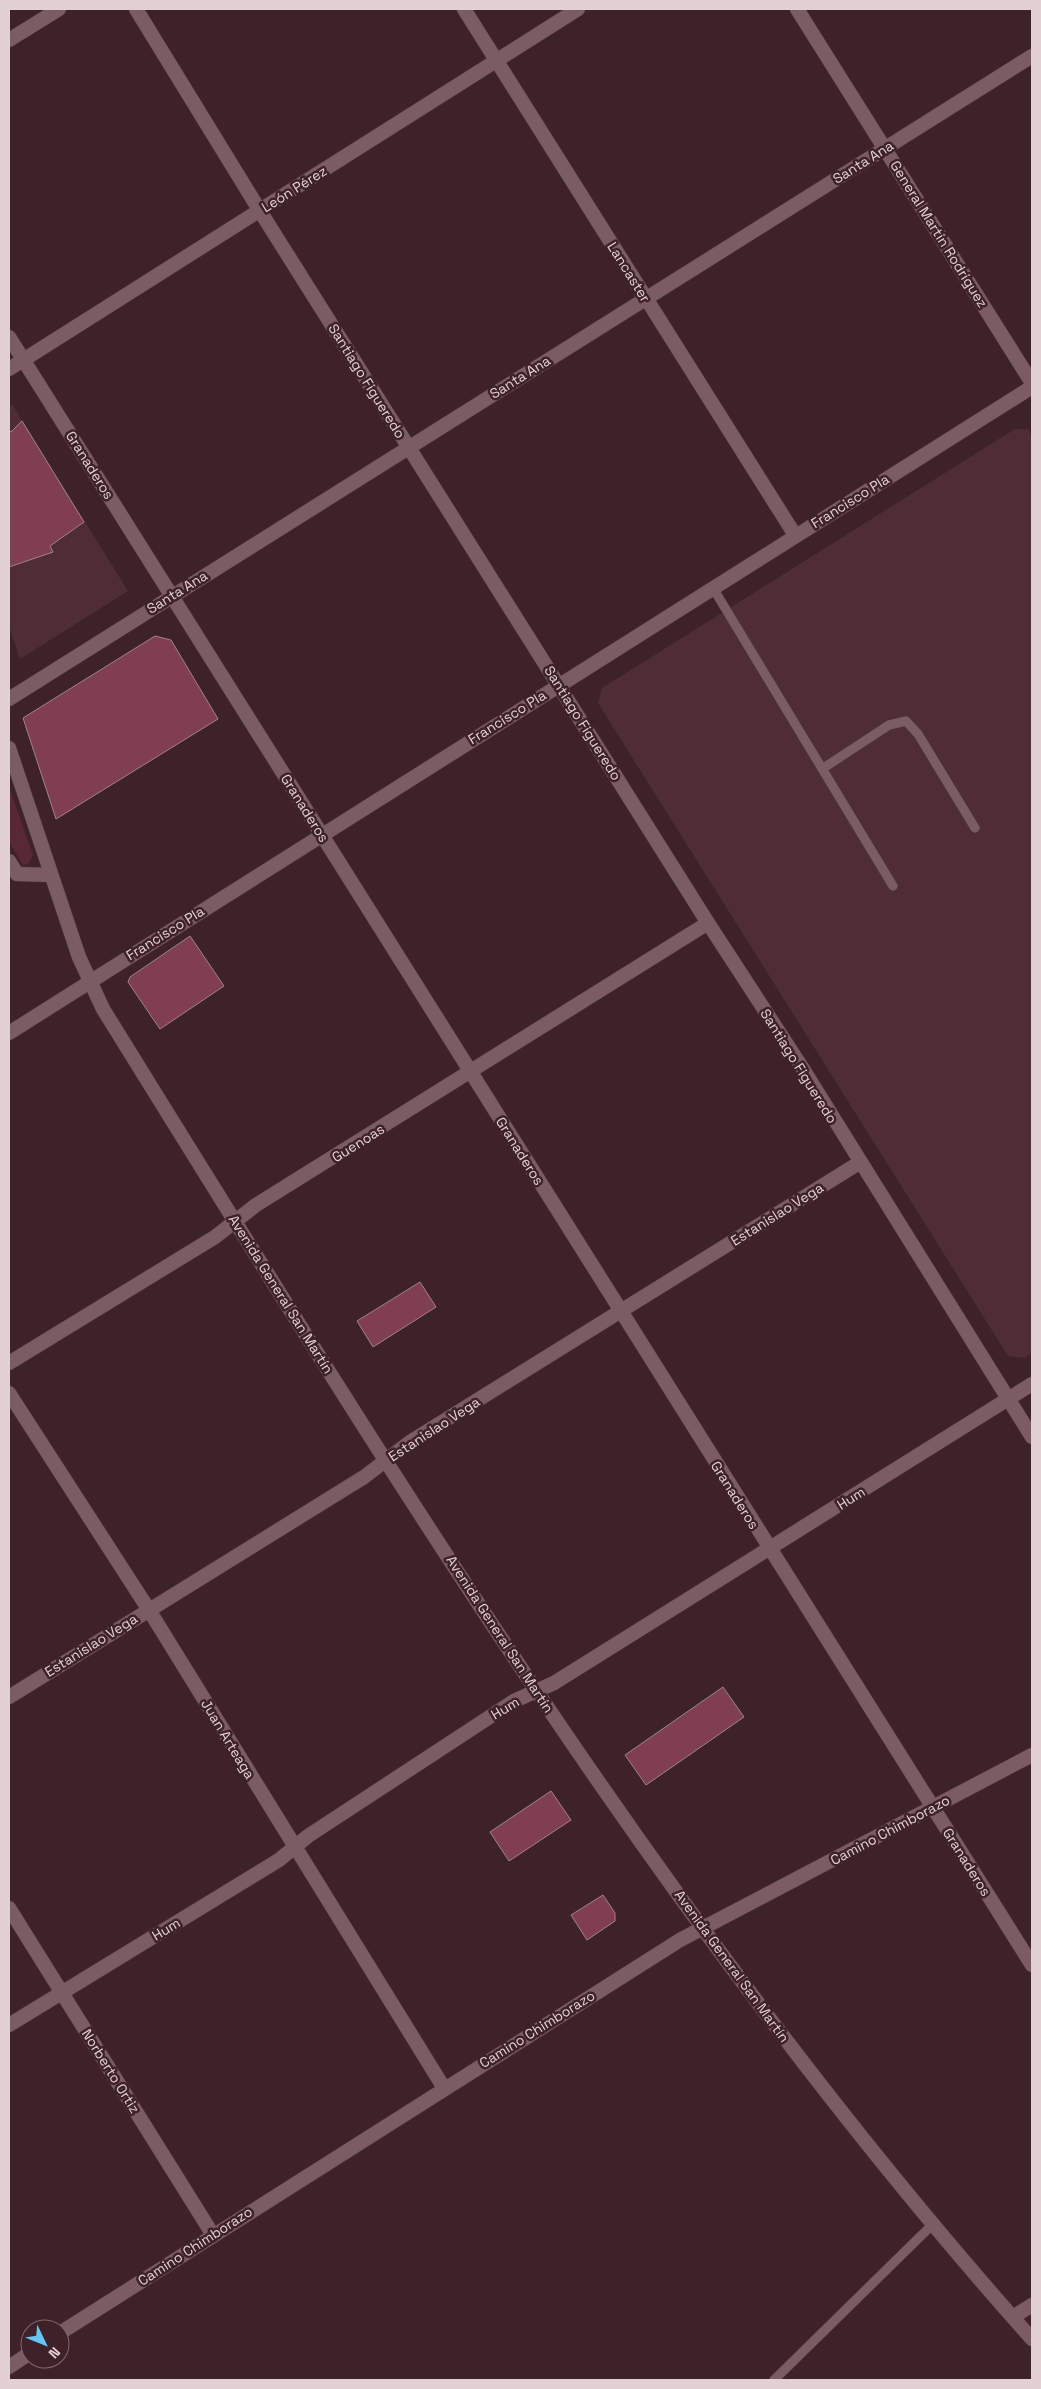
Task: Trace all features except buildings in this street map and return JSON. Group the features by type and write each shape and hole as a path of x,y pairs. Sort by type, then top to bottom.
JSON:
{"street":[{"path":"9,40 59,9"},
{"name":"Santiago Figueredo","path":"136,9 260,210 708,923 803,1069 859,1163 1032,1437"},
{"name":"Lancaster","path":"464,9 795,535"},
{"name":"León Pérez","path":"9,369 578,9"},
{"name":"General Martín Rodríguez","path":"797,9 1032,383"},
{"name":"Santa Ana","path":"9,699 1032,56"},
{"name":"Granaderos","path":"9,337 1032,1965"},
{"name":"Francisco Pla","path":"9,1032 1032,387"},
{"name":"Avenida General San Martín","path":"9,748 51,876 90,981 103,1009 386,1460 536,1691 703,1928 806,2068 932,2225 1032,2339"},
{"path":"9,861 17,874 51,876"},
{"name":"Guenoas","path":"9,1363 215,1237 256,1205 471,1073 708,923"},
{"name":"Estanislao Vega","path":"9,1697 364,1477 410,1442 859,1163"},
{"name":"Hum","path":"9,2025 279,1860 294,1847 514,1701 554,1683 1032,1384"},
{"name":"Juan Arteaga","path":"9,1393 149,1610 444,2088"},
{"name":"Camino Chimborazo","path":"70,2328 444,2088 680,1940 1032,1756"},
{"name":"Norberto Ortiz","path":"9,1908 213,2235"},
{"path":"1013,2317 1032,2305"},
{"path":"9,2366 20,2359"}],"lane":[{"path":"713,588 893,886"},
{"path":"822,769 889,725 906,722 918,734 975,828"},
{"path":"774,2380 932,2225"}],"shaded area":[{"path":"12,404 128,591 20,659 9,626 9,407"},
{"path":"1015,429 1028,429 1032,437 1032,1353 1024,1358 1008,1356 598,703 602,688"},
{"path":"9,787 33,855 29,863 23,865 9,842"}]}
